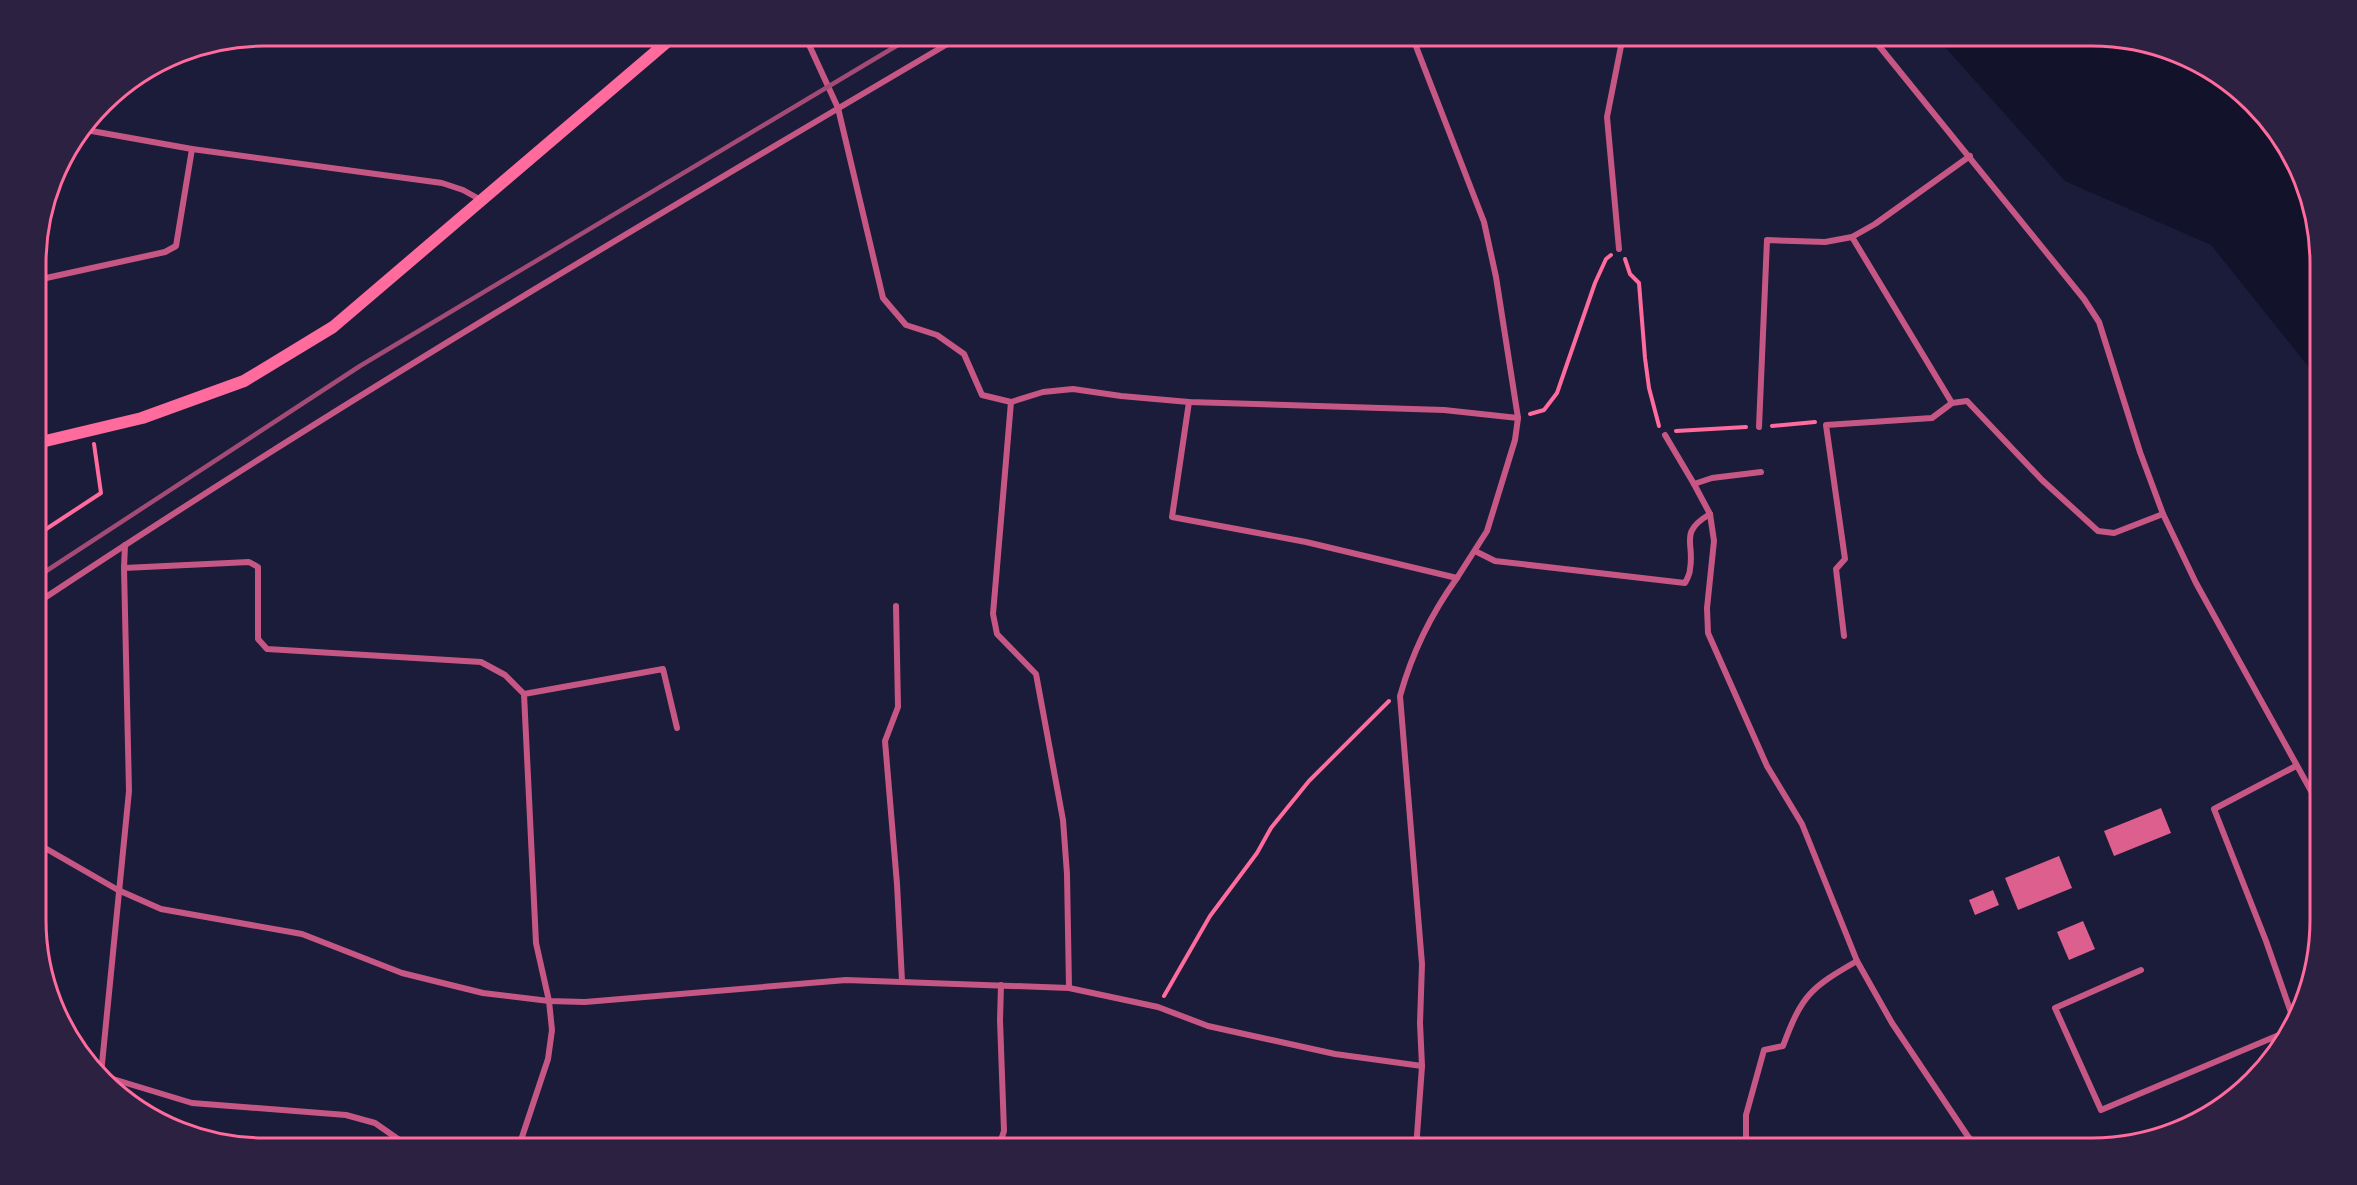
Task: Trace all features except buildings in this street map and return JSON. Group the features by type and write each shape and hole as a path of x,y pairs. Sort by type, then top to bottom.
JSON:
{"main road":[{"path":"46,441 142,418 244,381 333,327 662,46"}],"street":[{"path":"809,46 838,108 883,297 906,325 937,335 964,354 982,395 1011,402 1043,392 1072,388 1121,396 1189,402 1444,410 1518,418"},
{"path":"46,597 299,433 944,46"},
{"path":"1416,46 1485,222 1518,418 1515,440 1487,531 1436,608 1408,669 1400,696 1422,964 1420,1023 1422,1066 1417,1138"},
{"path":"1619,249 1607,117 1621,46"},
{"path":"1879,46 2084,299 2098,322 2140,452 2163,514 2196,583 2310,790"},
{"path":"93,131 192,149 442,183 463,190 480,200"},
{"path":"46,278 165,252 176,246 192,149"},
{"path":"1759,426 1767,240 1826,242 1851,237 1875,224 1970,156"},
{"path":"1851,237 1952,403"},
{"path":"1844,636 1836,569 1845,559 1826,425 1932,418 1952,403 1967,401 2042,480 2098,531 2114,533 2163,514"},
{"path":"1011,402 993,614 998,634 1036,674 1063,820 1067,874 1069,988"},
{"path":"1189,402 1172,517 1306,542 1457,578"},
{"path":"1665,435 1695,484 1710,514 1714,541 1707,609 1708,633 1767,766 1802,824 1857,961 1892,1023 1969,1138"},
{"path":"1695,484 1712,478 1761,472"},
{"path":"1475,551 1495,561 1686,583 1690,569 1689,535 1697,522 1710,514"},
{"path":"103,1066 129,791 125,545"},
{"path":"124,568 249,562 258,567 258,639 267,649 481,662 505,675 524,694 536,943 549,1001 552,1030 548,1059 522,1138"},
{"path":"896,606 898,707 885,741 897,884 902,981"},
{"path":"524,694 663,669 677,728"},
{"path":"2291,1011 2214,809 2296,765"},
{"path":"46,849 118,891 161,909 302,934 402,973 483,993 549,1001 640,998 846,980 1069,988 1158,1007 1208,1026 1335,1054 1422,1066"},
{"path":"1746,1138 1746,1115 1764,1050 1783,1046 1794,1017 1808,994 1831,976 1857,961"},
{"path":"2141,970 2055,1008 2101,1110 2277,1036"},
{"path":"1001,985 1004,1131 1002,1138"},
{"path":"115,1079 192,1103 346,1115 375,1123 394,1138"}],"path":[{"path":"1518,418 1544,410 1557,393 1595,283 1606,259 1619,249 1630,274 1638,283 1649,388 1658,424 1665,435"},
{"path":"46,529 100,493 92,431"},
{"path":"1158,1007 1210,916 1257,853 1270,828 1309,781 1388,701 1400,696"}],"shaded area":[{"path":"1944,46 2121,48 2162,58 2189,69 2213,83 2247,110 2274,144 2288,168 2303,208 2310,251 2310,369 2211,245 2065,181"}],"railway":[{"path":"46,571 360,366 896,46"}]}
